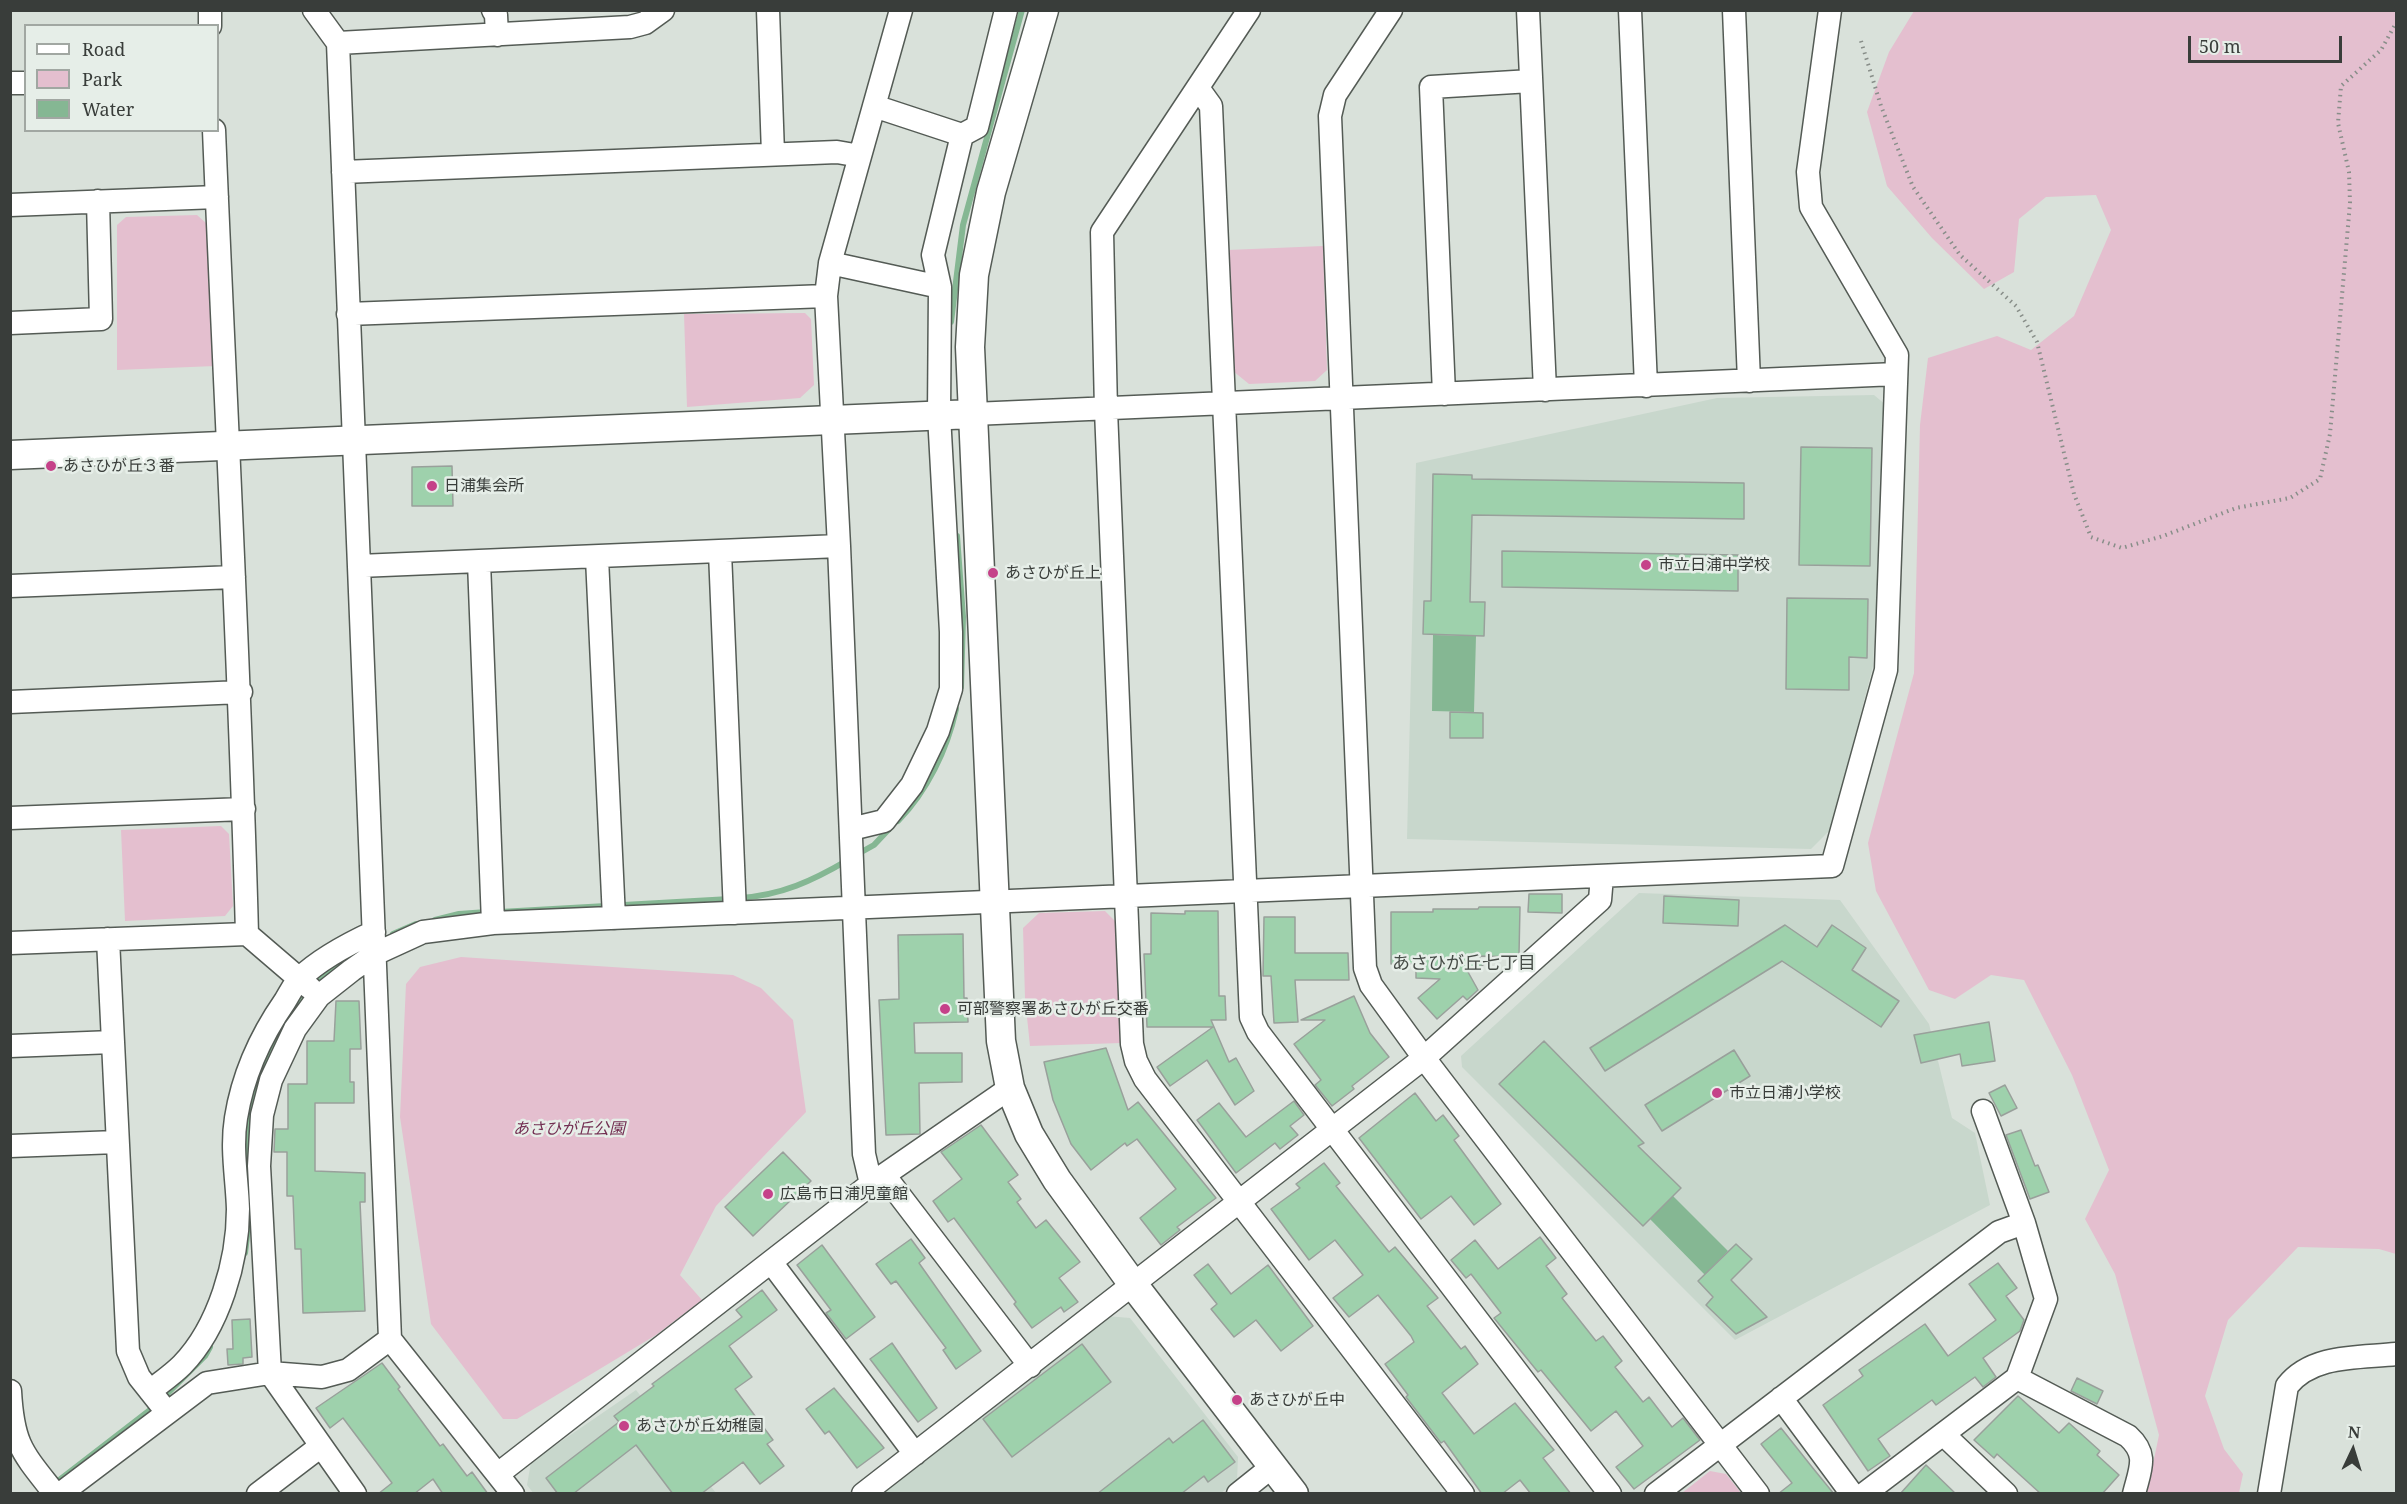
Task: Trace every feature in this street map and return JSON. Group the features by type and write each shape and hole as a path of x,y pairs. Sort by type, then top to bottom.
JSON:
{"street":[{"path":"314,10 338,42 390,1339 513,1494"},
{"path":"493,10 496,15 497,35"},
{"path":"338,42 630,27 645,23 663,10"},
{"path":"768,10 773,154"},
{"path":"901,10 830,263 826,296 839,546 864,1154 878,1179 1030,1366"},
{"path":"874,106 962,135 978,127 1006,10"},
{"path":"1044,10 991,192 974,275 970,346 993,903 1001,1041 1010,1088 1029,1134 1057,1180 1132,1283 1294,1494"},
{"path":"1249,10 1102,232 1132,1044 1136,1061 1145,1079 1240,1200 1463,1494"},
{"path":"1391,10 1335,95 1330,116 1365,968 1371,985 1424,1058 1758,1494"},
{"path":"1528,10 1545,390"},
{"path":"1630,10 1646,386"},
{"path":"1734,10 1749,381"},
{"path":"150,1391 183,1365 207,1331 223,1293 234,1250 238,1209 233,1160 236,1119 246,1074 265,1030 300,979 341,947 374,943 423,932 493,923 1832,866 1886,670 1897,355 1810,207 1808,172 1830,10"},
{"path":"1444,394 1431,87 1531,81"},
{"path":"1198,88 1211,106 1251,1017 1258,1032 1610,1494"},
{"path":"214,132 227,446 241,692 247,934"},
{"path":"851,829 884,821 912,785 938,731 951,689 951,632 939,416 940,287 933,255 962,135"},
{"path":"343,172 837,152 860,156"},
{"path":"10,205 217,197"},
{"path":"10,323 101,319 98,201"},
{"path":"830,263 940,287"},
{"path":"348,314 826,296"},
{"path":"10,455 1107,410 1896,374"},
{"path":"359,566 597,558 839,546"},
{"path":"720,552 735,912"},
{"path":"597,558 614,918"},
{"path":"479,562 493,923"},
{"path":"10,586 234,577"},
{"path":"10,702 241,692"},
{"path":"10,819 244,810"},
{"path":"863,1494 1424,1058 1600,900 1602,876"},
{"path":"10,943 247,934 319,996"},
{"path":"108,939 128,1351 139,1377 166,1411"},
{"path":"355,1494 270,1373 259,1166 262,1115 271,1080 295,1029 319,996 374,943"},
{"path":"10,1046 113,1042"},
{"path":"498,1474 878,1179 1010,1088"},
{"path":"1864,1494 2017,1378 2046,1299 2024,1223 1983,1111"},
{"path":"10,1146 117,1142"},
{"path":"1656,1494 1999,1232 2024,1223"},
{"path":"771,1262 915,1454"},
{"path":"60,1494 166,1411 207,1383 270,1373 322,1377 348,1370 390,1339"},
{"path":"2269,1494 2287,1386 2296,1373 2319,1362 2397,1354"},
{"path":"2017,1378 2128,1436 2140,1446 2142,1464 2134,1494"},
{"path":"10,1391 12,1424 22,1452 55,1494"},
{"path":"1781,1398 1852,1494"},
{"path":"1943,1434 2006,1494"},
{"path":"258,1494 321,1446"},
{"path":"1238,1494 1273,1466"}],"path":[{"path":"1861,41 1881,106 1914,187 1960,255 2016,306 2037,342 2074,495 2091,537 2122,548 2163,536 2236,507 2290,498 2320,479 2330,434 2350,203 2349,172 2338,123 2341,86 2381,50 2397,23"}],"shaded area":[{"name":"市立日浦中学校","path":"1874,395 1886,405 1873,666 1831,829 1811,849 1407,839 1416,463 1717,398"},
{"name":"市立日浦小学校","path":"1639,893 1840,900 1929,1024 1952,1118 1975,1133 1990,1205 1735,1340 1462,1067 1461,1056"},
{"path":"1106,1316 1130,1318 1238,1457 1237,1481 1221,1493 874,1494"},
{"name":"あさひが丘幼稚園","path":"636,1390 716,1493 534,1494 527,1485 531,1462"}],"green space":[{"path":"1914,11 2396,11 2396,1254 2379,1249 2298,1247 2228,1320 2205,1396 2224,1449 2243,1474 2239,1493 2147,1493 2159,1435 2115,1274 2085,1219 2109,1170 2072,1075 2024,980 1991,975 1955,999 1929,990 1876,891 1868,843 1914,673 1920,425 1928,358 1997,336 2031,350 2074,316 2111,230 2096,195 2046,197 2019,219 2014,272 1984,289 1932,238 1887,186 1867,112 1889,52"},
{"path":"197,215 206,223 215,366 117,370 117,225 126,217"},
{"path":"1323,246 1327,370 1315,381 1249,384 1233,371 1228,250"},
{"path":"805,313 811,319 814,385 800,398 687,407 684,314"},
{"path":"221,826 229,834 233,906 225,916 125,921 121,830"},
{"path":"1105,911 1115,921 1121,1043 1030,1046 1025,998 1023,928 1039,913"},
{"name":"あさひが丘公園","path":"461,957 733,975 761,988 793,1020 806,1112 716,1206 680,1275 702,1300 656,1335 517,1419 503,1419 431,1324 400,1117 406,984 420,967"},
{"path":"1710,1471 1726,1474 1741,1493 1682,1493"}],"water":[{"path":"1433,635 1476,636 1474,712 1432,711"},
{"path":"1673,1196 1728,1251 1705,1275 1650,1219"}],"building":[{"path":"1801,447 1872,448 1870,566 1799,565"},
{"name":"日浦集会所","path":"452,466 453,506 412,506 412,467"},
{"path":"1433,474 1472,475 1472,479 1744,483 1744,519 1472,515 1470,602 1485,602 1484,636 1423,634 1424,601 1431,601"},
{"path":"1502,551 1738,555 1738,591 1502,587"},
{"path":"1787,598 1868,599 1867,658 1849,657 1849,690 1786,689"},
{"path":"1450,712 1483,713 1483,738 1450,738"},
{"path":"1529,894 1562,894 1562,913 1528,912"},
{"path":"1664,896 1739,900 1738,926 1663,923"},
{"path":"1479,907 1520,907 1519,954 1517,957 1479,956 1483,965 1468,972 1478,990 1467,1000 1463,996 1437,1019 1418,998 1440,979 1416,978 1416,964 1391,964 1391,912 1433,912 1433,909 1478,909"},
{"path":"1185,911 1218,911 1219,996 1225,996 1226,1020 1211,1020 1229,1062 1236,1058 1254,1091 1235,1105 1207,1060 1170,1086 1157,1067 1213,1027 1147,1027 1144,954 1151,954 1151,913 1185,914"},
{"path":"1264,917 1295,917 1295,953 1348,953 1349,980 1295,980 1298,1022 1274,1023 1271,976 1263,976"},
{"path":"1785,925 1817,947 1832,925 1866,948 1852,970 1899,1001 1881,1027 1782,961 1605,1071 1590,1048"},
{"path":"963,934 964,998 967,998 968,1022 914,1023 915,1053 962,1053 962,1082 919,1083 920,1134 886,1135 879,1000 899,999 898,935"},
{"path":"1354,996 1370,1033 1389,1057 1352,1086 1354,1089 1332,1106 1315,1085 1321,1080 1294,1044 1325,1020 1301,1020"},
{"path":"336,1001 359,1001 361,1049 350,1049 350,1082 354,1082 354,1103 315,1103 315,1171 365,1173 365,1202 360,1202 365,1311 303,1313 301,1249 295,1249 293,1196 287,1196 287,1152 274,1152 275,1129 288,1129 288,1084 307,1084 307,1041 334,1041"},
{"path":"1989,1022 1995,1061 1962,1066 1960,1054 1921,1063 1914,1035"},
{"path":"1544,1041 1644,1143 1638,1146 1681,1188 1643,1226 1499,1084"},
{"path":"1106,1048 1128,1110 1138,1102 1216,1198 1177,1227 1180,1230 1161,1245 1140,1218 1176,1189 1137,1139 1127,1146 1125,1143 1091,1170 1071,1144 1053,1100 1044,1062"},
{"path":"1734,1050 1750,1076 1662,1131 1645,1105"},
{"path":"2005,1085 2017,1108 2001,1116 1989,1093"},
{"path":"1415,1093 1436,1121 1443,1115 1459,1136 1454,1140 1501,1204 1474,1225 1451,1196 1421,1219 1359,1138"},
{"path":"1294,1101 1304,1115 1290,1126 1298,1135 1280,1149 1275,1143 1236,1173 1197,1120 1219,1103 1246,1137"},
{"path":"981,1125 1018,1175 1008,1182 1021,1199 1017,1202 1036,1228 1046,1220 1080,1262 1059,1278 1078,1302 1064,1312 1061,1307 1032,1328 1014,1304 1016,1302 954,1218 948,1222 933,1201 962,1179 941,1152"},
{"path":"2021,1130 2035,1166 2038,1165 2049,1192 2030,1199 2006,1135"},
{"name":"広島市日浦児童館","path":"783,1152 811,1181 753,1236 725,1207"},
{"path":"1324,1163 1340,1183 1336,1186 1389,1252 1395,1247 1438,1298 1427,1306 1461,1349 1465,1346 1478,1364 1442,1393 1474,1434 1515,1403 1554,1450 1543,1458 1571,1494 1531,1494 1520,1480 1502,1494 1482,1494 1444,1441 1441,1443 1406,1397 1408,1395 1385,1364 1414,1342 1411,1336 1378,1295 1349,1317 1333,1298 1363,1275 1335,1240 1309,1260 1271,1209 1300,1188 1296,1184"},
{"path":"1540,1237 1556,1258 1546,1266 1567,1294 1562,1298 1596,1341 1603,1336 1622,1361 1615,1367 1643,1402 1649,1397 1672,1427 1683,1418 1700,1440 1634,1489 1616,1467 1643,1446 1616,1411 1591,1431 1494,1318 1501,1313 1471,1274 1466,1278 1451,1260 1475,1240 1498,1269"},
{"path":"911,1239 925,1258 919,1263 981,1351 956,1369 943,1350 946,1348 896,1281 891,1284 876,1264"},
{"path":"1736,1244 1752,1259 1731,1280 1767,1317 1736,1334 1706,1305 1713,1297 1698,1281"},
{"path":"822,1245 875,1317 846,1339 826,1313 831,1310 797,1265"},
{"path":"1998,1263 2017,1288 2006,1296 2024,1320 2020,1331 1983,1358 1996,1377 1983,1387 1975,1377 1936,1405 1932,1400 1878,1439 1890,1456 1868,1471 1823,1405 1863,1376 1859,1370 1925,1324 1948,1356 1996,1320 1969,1284"},
{"path":"1208,1264 1231,1294 1268,1265 1313,1326 1281,1351 1256,1320 1234,1337 1211,1309 1217,1304 1194,1275"},
{"path":"762,1290 777,1310 729,1346 752,1377 735,1389 773,1440 767,1444 784,1466 760,1484 743,1462 701,1494 673,1494 636,1445 573,1494 558,1494 546,1478 619,1422 614,1416 654,1386 652,1384 742,1317 736,1310"},
{"path":"250,1319 252,1357 243,1358 243,1364 228,1365 227,1349 233,1349 232,1320"},
{"path":"892,1343 937,1408 918,1422 870,1359"},
{"path":"1082,1344 1111,1382 1012,1457 983,1419"},
{"path":"382,1363 440,1446 443,1444 467,1476 472,1472 488,1494 443,1494 433,1479 414,1494 378,1494 392,1483 343,1418 330,1428 316,1408"},
{"path":"2077,1378 2103,1391 2097,1404 2071,1391"},
{"path":"834,1388 884,1448 857,1468 829,1431 825,1434 806,1409"},
{"path":"2018,1396 2059,1433 2069,1423 2100,1451 2097,1455 2119,1475 2102,1494 2041,1494 1997,1454 1994,1458 1974,1440"},
{"path":"1203,1420 1235,1462 1208,1482 1204,1476 1181,1494 1097,1494 1169,1438 1173,1443"},
{"path":"1781,1428 1834,1494 1778,1494 1792,1483 1761,1444"},
{"path":"1926,1465 1956,1494 1900,1494"}],"waterway":[{"path":"951,322 963,225 1022,10"},
{"path":"957,536 963,617 961,687"},
{"path":"898,821 927,783 947,740 956,709"},
{"path":"856,855 874,845 890,828"},
{"path":"740,898 770,894 796,886 848,860"},
{"path":"500,912 730,899"},
{"path":"435,920 459,914 487,912"},
{"path":"393,934 416,924"},
{"path":"316,985 332,968 352,955"},
{"path":"248,1200 247,1128 255,1087 271,1048 292,1013 305,997"},
{"path":"245,1253 248,1228"},
{"path":"162,1399 205,1356 210,1347"},
{"path":"54,1484 155,1406"}],"place":[{"name":"あさひが丘３番","path":"51,466"},
{"name":"日浦集会所","path":"432,486"},
{"name":"市立日浦中学校","path":"1646,565"},
{"name":"あさひが丘上","path":"993,573"},
{"name":"可部警察署あさひが丘交番","path":"945,1009"},
{"name":"市立日浦小学校","path":"1717,1093"},
{"name":"広島市日浦児童館","path":"768,1194"},
{"name":"あさひが丘中","path":"1237,1400"},
{"name":"あさひが丘幼稚園","path":"624,1426"}],"district":[{"name":"あさひが丘七丁目","path":"1464,964"}]}
